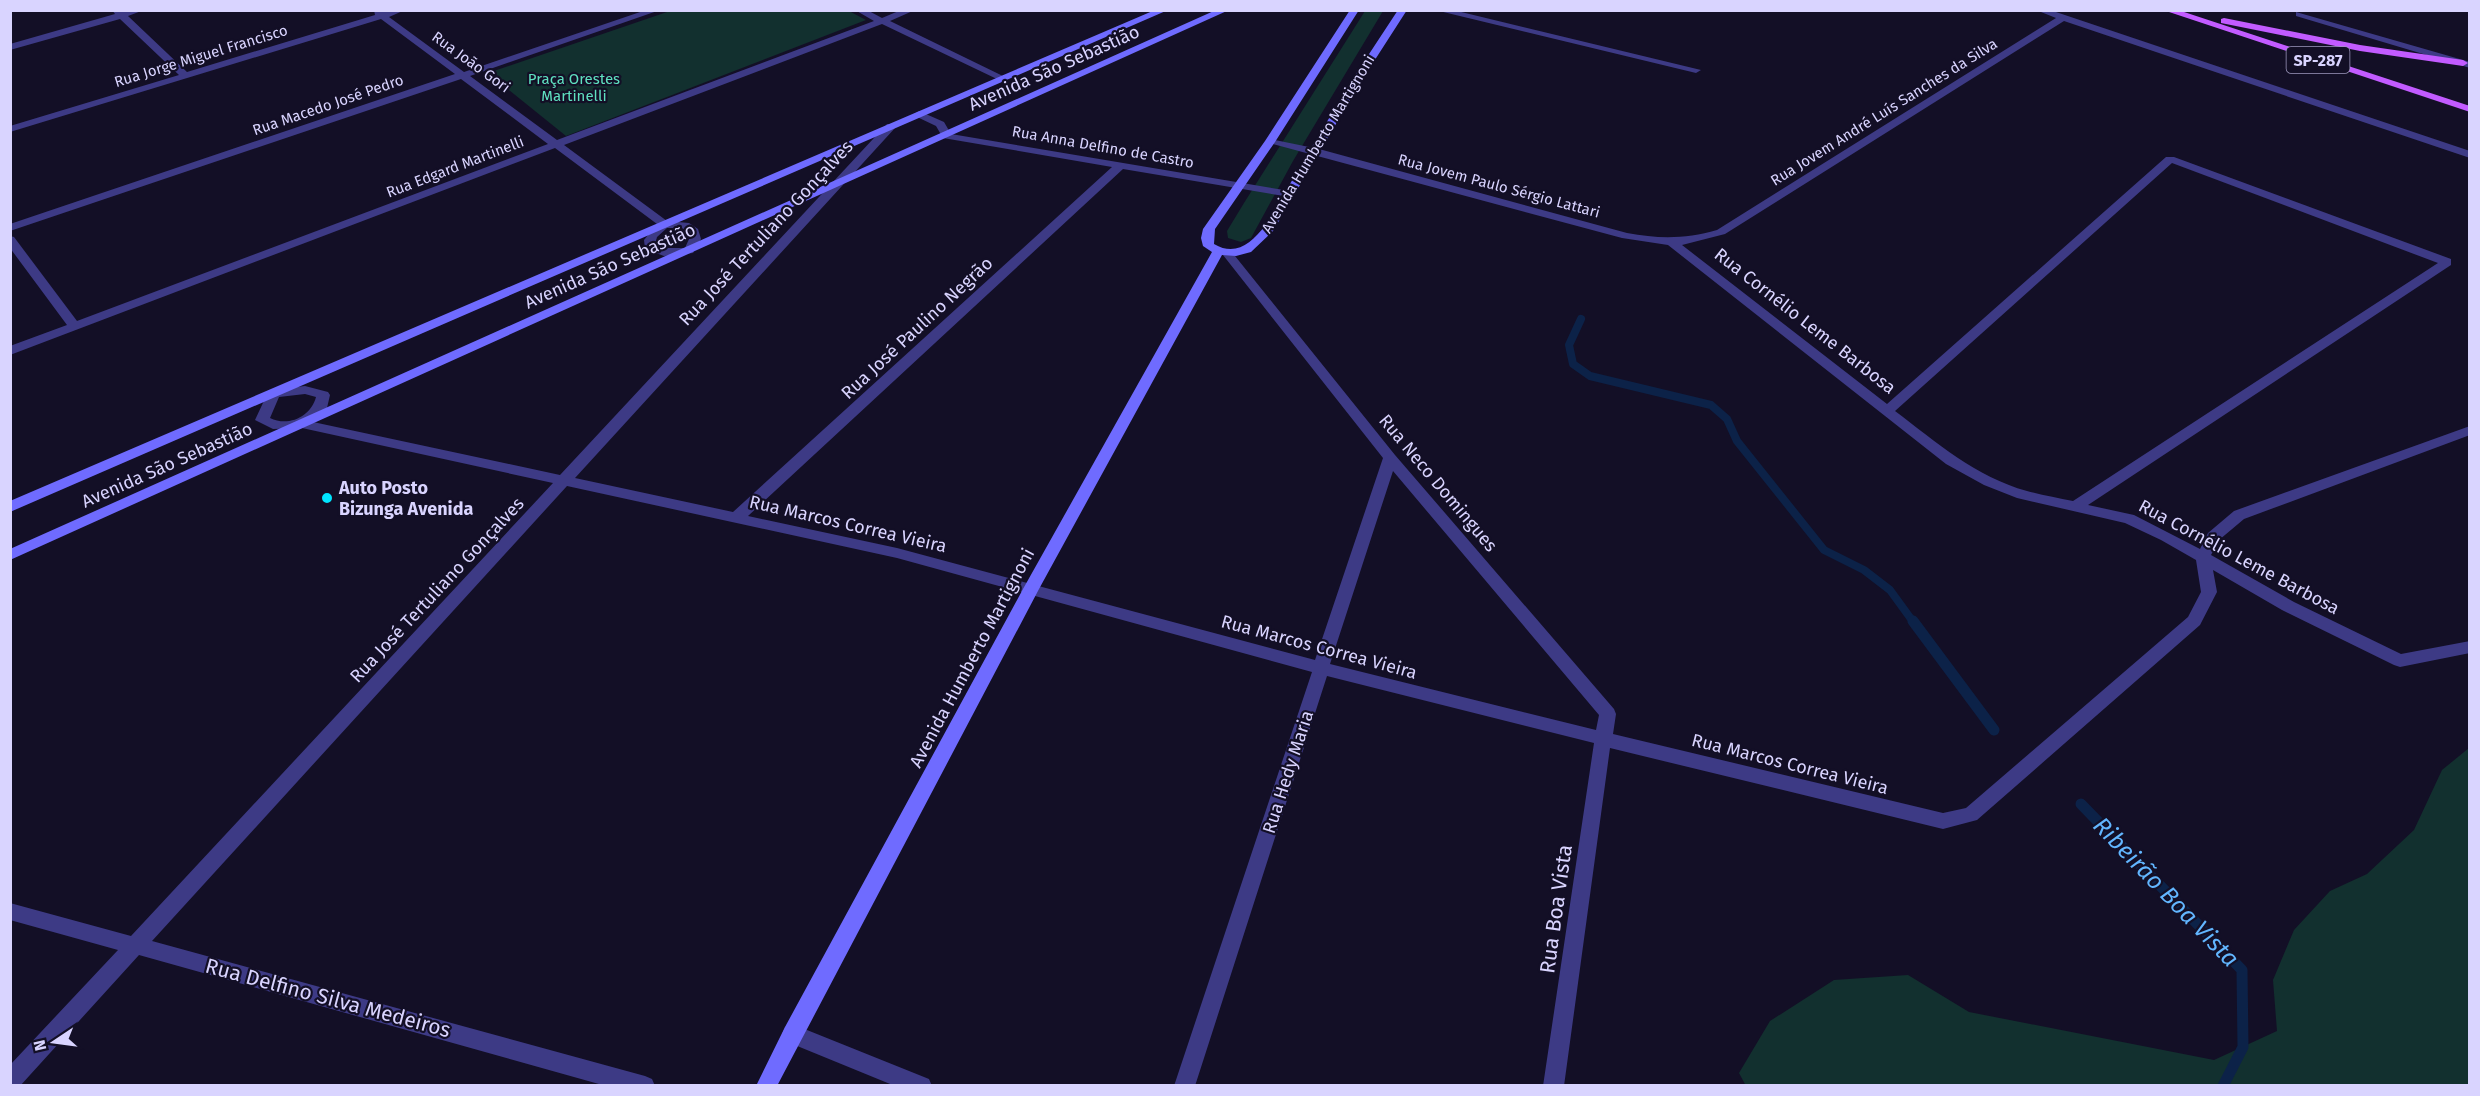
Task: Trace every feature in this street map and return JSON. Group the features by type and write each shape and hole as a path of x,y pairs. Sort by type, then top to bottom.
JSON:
{"main road":[{"name":"Avenida São Sebastião","path":"10,507 1164,10"},
{"name":"Avenida São Sebastião","path":"10,555 1225,10"},
{"path":"1223,253 1209,246 1207,238 1209,229 1270,142 1355,10"},
{"name":"Avenida Humberto Martignoni","path":"766,1086 1031,589 1223,253 1251,247 1273,223 1368,60 1402,10"},
{"path":"2168,10 2360,48 2466,64"},
{"name":"SP-287","path":"2168,10 2469,109"}],"street":[{"path":"10,47 118,13 140,10"},
{"name":"Rua Jorge Miguel Francisco","path":"10,129 186,76 379,13 401,10"},
{"name":"Rua Macedo José Pedro","path":"10,228 656,10"},
{"path":"859,10 1002,78"},
{"name":"Rua Edgard Martinelli","path":"10,351 911,10"},
{"path":"1439,10 1696,70"},
{"path":"2040,10 2469,155"},
{"path":"118,13 186,76"},
{"name":"Rua João Gori","path":"379,13 664,224"},
{"path":"2299,14 2466,64"},
{"name":"Rua Jovem André Luís Sanches da Silva","path":"1721,232 2063,18"},
{"path":"919,114 940,124 947,136"},
{"name":"Rua José Tertuliano Gonçalves","path":"10,1081 891,126"},
{"name":"Rua Anna Delfino de Castro","path":"947,136 1290,194"},
{"name":"Rua Jovem Paulo Sérgio Lattari","path":"1270,142 1315,151 1596,229 1657,242 1690,242 1721,232"},
{"path":"1888,410 2170,159 2447,262 2076,506"},
{"name":"Rua José Paulino Negrão","path":"736,518 1121,165"},
{"path":"664,224 685,225 694,231 695,239 689,251 658,252 649,247 653,233 664,224"},
{"path":"10,239 75,327"},
{"name":"Rua Cornélio Leme Barbosa","path":"1671,242 1951,461 1989,482 2022,495 2129,519 2203,557 2288,606 2400,661 2469,648"},
{"name":"Rua Neco Domingues","path":"1223,253 1390,458 1608,714 1603,739"},
{"path":"274,393 305,390 323,395 320,408 302,424"},
{"name":"Rua Marcos Correa Vieira","path":"274,393 263,414 264,423 302,424 897,553 1322,668 1943,821 1971,815 2194,621 2209,592 2203,557"},
{"path":"2203,557 2213,537 2239,515 2469,430"},
{"name":"Rua Hedy Maria","path":"1184,1086 1390,458"},
{"name":"Rua Boa Vista","path":"1553,1086 1603,739"},
{"name":"Rua Delfino Silva Medeiros","path":"10,911 645,1086"},
{"path":"792,1034 922,1086"}],"green space":[{"name":"Praça Orestes Martinelli","path":"670,11 849,11 866,20 566,136 488,73"},
{"path":"1365,11 1383,11 1293,161 1251,238 1241,242 1228,238 1227,231"},
{"path":"2469,748 2469,1085 1746,1086 1739,1073 1770,1021 1834,980 1908,975 1969,1012 2214,1060 2277,1031 2273,980 2294,930 2330,891 2367,874 2414,830 2442,770"}],"waterway":[{"name":"Ribeirão Boa Vista","path":"1581,319 1569,345 1573,364 1590,376 1711,405 1727,419 1737,441 1824,550 1864,570 1890,590 1914,623"},
{"name":"Ribeirão Boa Vista","path":"1913,621 1994,730"},
{"name":"Ribeirão Boa Vista","path":"2081,804 2242,970 2243,1047 2223,1086"}],"place":[{"name":"Auto Posto Bizunga Avenida","path":"327,498"}]}
